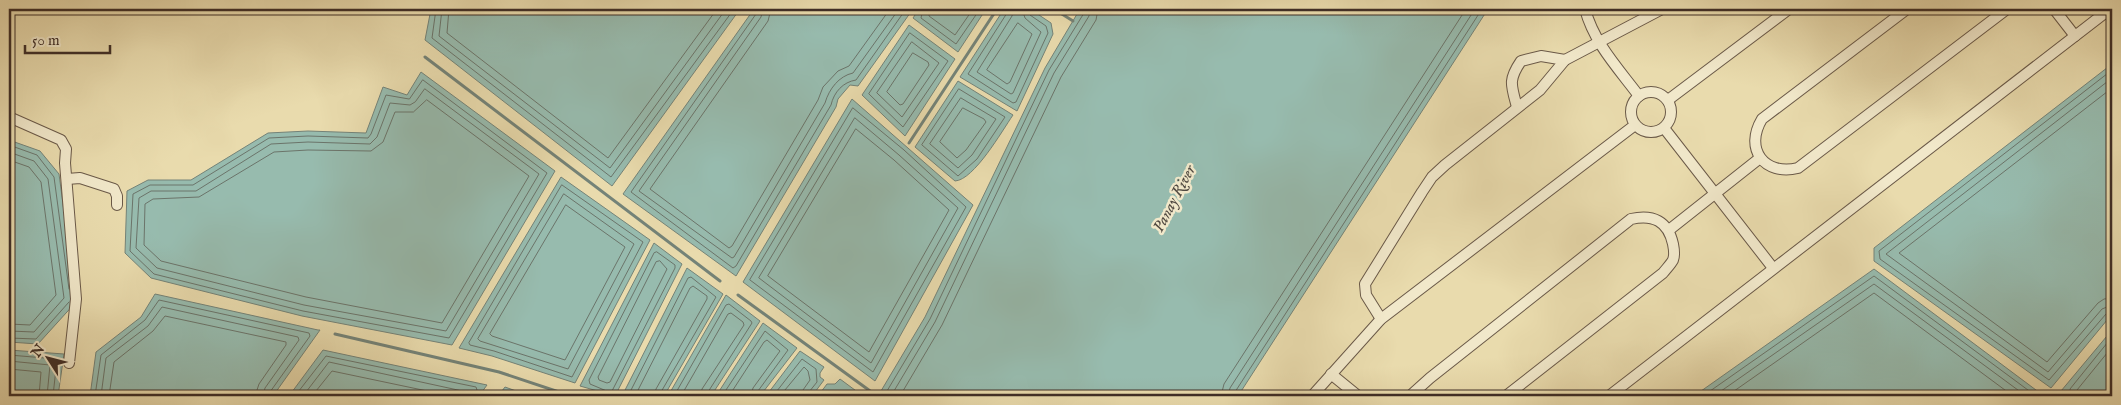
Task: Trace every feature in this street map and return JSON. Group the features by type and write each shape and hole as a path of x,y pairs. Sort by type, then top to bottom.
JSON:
{"street":[{"path":"1585,9 1598,43 1639,96"},
{"path":"1381,319 1366,295 1365,284 1432,178 1445,165 1517,106 1540,90 1565,60 1660,9"},
{"path":"1668,100 1789,9"},
{"path":"1907,9 1762,119 1755,130 1755,141 1757,154 1766,165 1787,171 1798,168 2007,9"},
{"path":"2054,9 2074,36"},
{"path":"1609,396 2110,9"},
{"path":"1517,106 1511,84 1513,73 1521,61 1541,56 1565,60"},
{"path":"1658,92 1668,100 1672,112 1668,124 1664,128 1652,133 1646,132 1635,125 1631,113 1632,106 1639,96 1658,92"},
{"path":"9,117 61,140 66,150 66,179 76,299 69,363"},
{"path":"1312,396 1381,319 1635,125"},
{"path":"1664,128 1715,196 1773,268"},
{"path":"1669,230 1715,196 1760,158"},
{"path":"66,179 80,178 114,189 117,196 117,205"},
{"path":"1410,396 1430,378 1631,219 1642,216 1652,218 1669,230 1674,248 1674,258 1663,272 1506,396"},
{"path":"1331,374 1358,396"}],"water":[{"path":"431,9 740,9 612,186 425,40"},
{"path":"754,9 913,9 858,86 850,85 838,99 836,107 736,276 623,194"},
{"path":"919,9 986,9 958,52 913,18"},
{"path":"1004,9 1030,9 1051,23 1053,34 1017,111 960,77"},
{"name":"Panay River","path":"1080,9 1488,9 1238,396 878,396 925,317 1045,68"},
{"path":"909,25 955,59 905,136 862,95"},
{"path":"2112,64 2112,314 2051,388 1874,261 1874,248"},
{"path":"421,72 555,171 452,345 302,316 151,278 125,253 127,191 148,180 191,180 268,133 308,131 366,133 383,87 407,95"},
{"path":"958,81 1013,115 979,164 971,173 955,181 915,147"},
{"path":"852,99 973,205 875,381 743,282"},
{"path":"9,140 40,151 59,174 76,302 38,344 9,342"},
{"path":"561,177 650,240 575,383 492,356 459,348"},
{"path":"654,243 682,264 615,396 580,386"},
{"path":"687,268 723,294 664,396 622,396"},
{"path":"1874,269 2044,396 1694,396"},
{"path":"155,294 320,330 273,396 90,396 96,352 141,317"},
{"path":"726,295 760,321 711,396 668,396"},
{"path":"763,323 797,348 760,396 716,396"},
{"path":"2112,330 2112,396 2068,396 2061,391"},
{"path":"9,350 64,354 58,396 9,396"},
{"path":"323,350 487,385 479,396 289,396"},
{"path":"800,351 824,367 820,377 824,380 812,396 766,396"},
{"path":"840,379 863,396 818,396 827,384 835,384"},
{"path":"505,387 530,396 498,396"}],"waterway":[{"path":"909,143 997,9"},
{"path":"1054,9 1073,21"},
{"path":"425,57 720,281"},
{"path":"738,295 877,396"},
{"path":"335,334 499,372 571,396"}]}
